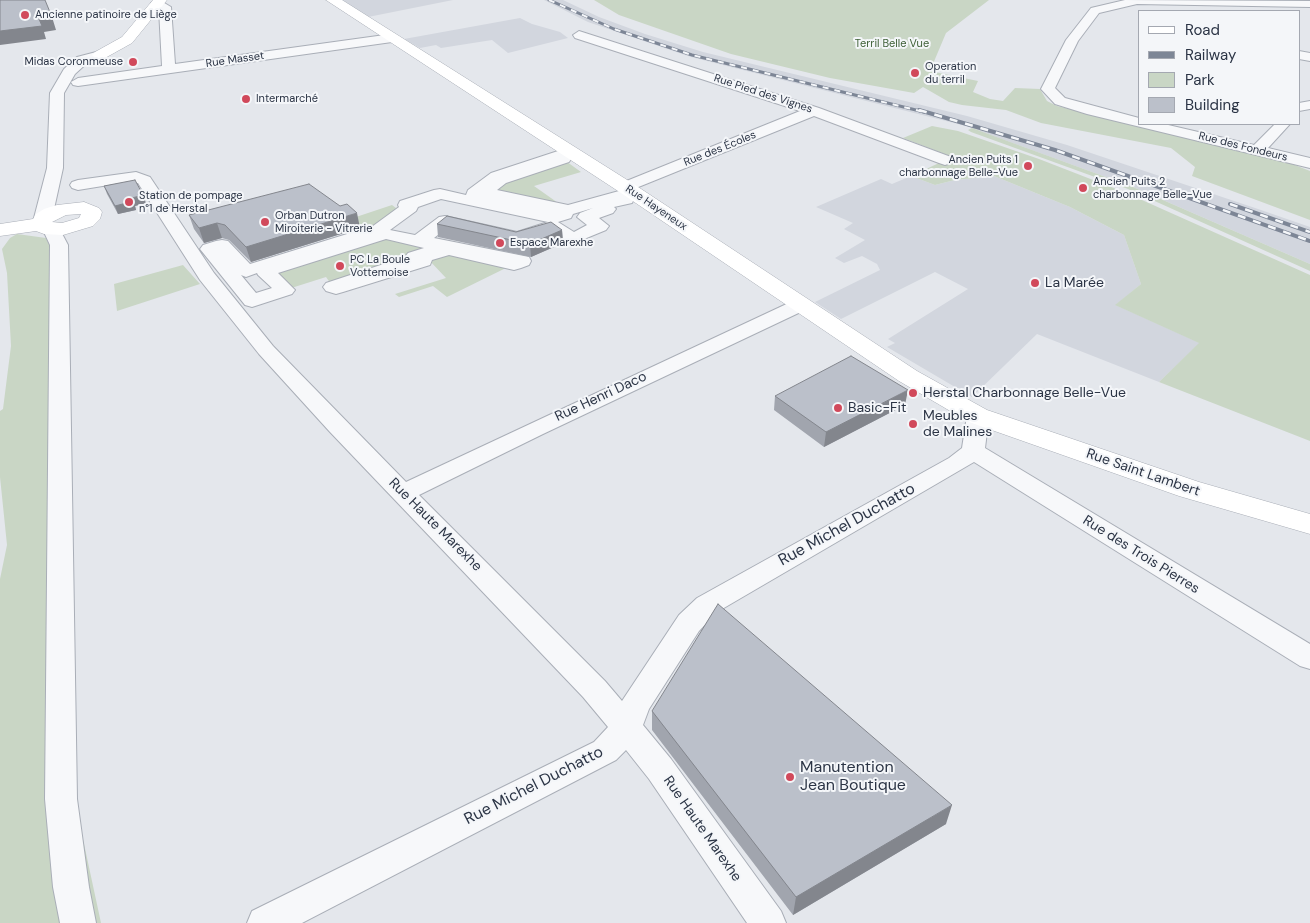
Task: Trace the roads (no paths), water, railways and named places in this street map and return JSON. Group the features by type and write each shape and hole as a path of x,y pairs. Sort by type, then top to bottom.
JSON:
{"street":[{"name":"Rue Hayeneux","path":"333,0 625,193 908,376 978,416"},
{"path":"1089,0 1138,15"},
{"path":"78,923 71,888 61,799 59,245 45,224 55,168 57,93 69,72 82,60 100,55 126,40 154,1 165,7 169,69"},
{"path":"1138,122 1060,101 1048,89 1080,28 1095,10 1137,1 1310,4"},
{"name":"Rue Pied des Vignes","path":"579,35 814,111 945,160"},
{"name":"Rue Masset","path":"78,82 392,38"},
{"name":"Rue des Écoles","path":"625,193 814,111"},
{"name":"Rue des Fondeurs","path":"1150,125 1310,163"},
{"path":"1258,150 1282,125"},
{"path":"558,156 563,159 500,180 484,192 568,210 625,193 602,206 607,209 586,216 600,226 572,238 555,226 518,238 445,221 420,240 522,261 514,264 448,249 420,258 423,261 336,288 333,286 416,260 414,258 445,247 385,234 265,271 285,290 252,301 209,249 222,246 246,271 379,230 410,207 406,205 440,194 552,218 565,214 474,194 497,176 558,156"},
{"name":"Rue Haute Marexhe","path":"78,185 122,178 136,177 144,180 207,276 266,350 594,689 627,728 660,769 768,923"},
{"path":"2,231 45,224"},
{"name":"Rue Henri Daco","path":"404,493 535,429 800,305"},
{"path":"973,451 977,434 978,416"},
{"name":"Rue Saint Lambert","path":"978,416 1189,489 1310,524"},
{"name":"Rue des Trois Pierres","path":"973,451 1310,658"},
{"name":"Rue Michel Duchatto","path":"265,923 605,751 627,728 635,704 689,623 707,605 957,463 973,451"}],"railway":[{"path":"549,0 614,29 692,55 924,112"},
{"path":"919,110 1055,150 1310,241"},
{"path":"1230,204 1310,232"}],"place":[{"name":"Ancienne patinoire de Liège","path":"25,15"},
{"name":"Midas Coronmeuse","path":"133,62"},
{"name":"Operation du terril","path":"915,73"},
{"name":"Intermarché","path":"246,99"},
{"name":"Ancien Puits 1 charbonnage Belle-Vue","path":"1028,166"},
{"name":"Ancien Puits 2 charbonnage Belle-Vue","path":"1083,188"},
{"name":"Station de pompage n°1 de Herstal","path":"129,202"},
{"name":"Orban Dutron Miroiterie - Vitrerie","path":"265,222"},
{"name":"Espace Marexhe","path":"500,243"},
{"name":"PC La Boule Vottemoise","path":"340,266"},
{"name":"La Marée","path":"1035,283"},
{"name":"Herstal Charbonnage Belle-Vue","path":"913,393"},
{"name":"Basic-Fit","path":"838,408"},
{"name":"Meubles de Malines","path":"913,424"},
{"name":"Manutention Jean Boutique","path":"790,777"}],"park label":[{"name":"Terril Belle Vue","path":"892,44"}]}
